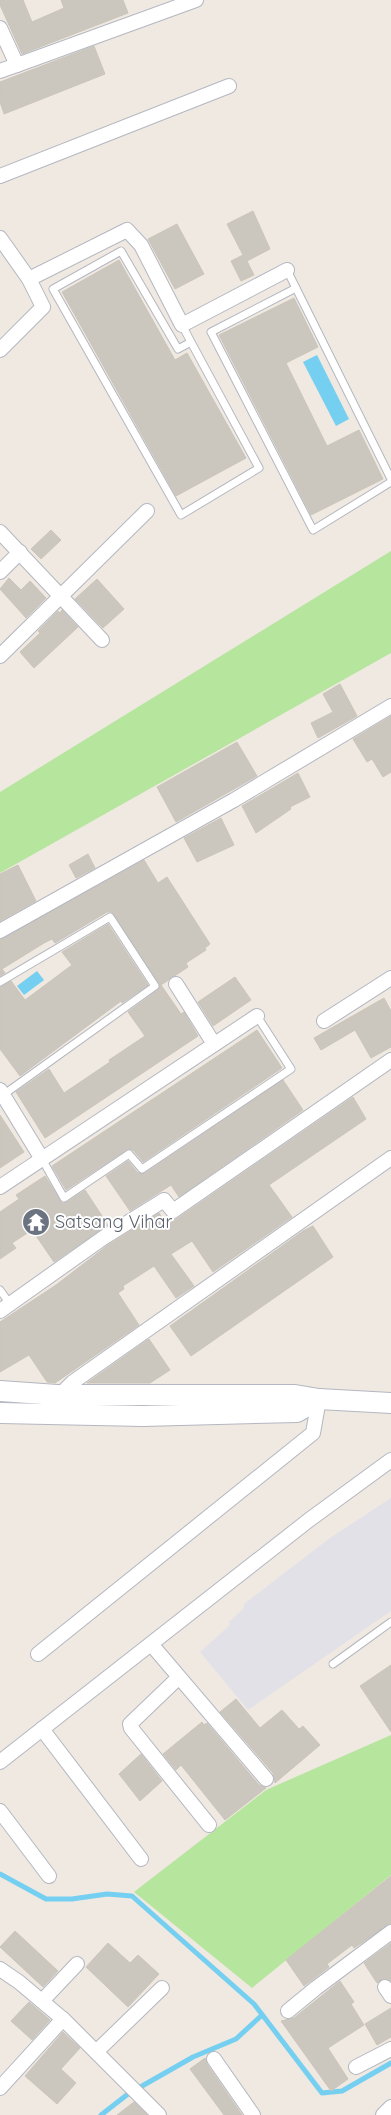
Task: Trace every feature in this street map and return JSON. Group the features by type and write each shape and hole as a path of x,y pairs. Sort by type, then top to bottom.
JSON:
{"main road":[{"path":"0,1390 57,1395 295,1395 318,1399 391,1404"},
{"path":"0,1413 196,1416 297,1412 318,1399"}],"street":[{"path":"0,71 196,0"},
{"path":"0,28 17,65"},
{"path":"0,176 229,86"},
{"path":"29,279 127,230 141,245 182,325 287,270"},
{"path":"0,238 29,279 43,307 0,350"},
{"path":"0,656 147,511"},
{"path":"0,532 62,595 102,640"},
{"path":"0,572 20,552"},
{"path":"0,931 234,800 391,706"},
{"path":"324,1021 391,978"},
{"path":"176,984 214,1044"},
{"path":"0,1187 257,1016"},
{"path":"5,1308 103,1238 164,1200 173,1211 391,1060"},
{"path":"2,1092 42,1158"},
{"path":"56,1415 57,1395 391,1158"},
{"path":"38,1654 313,1433 318,1399"},
{"path":"0,1762 309,1520 391,1460"},
{"path":"151,1644 178,1678 266,1778"},
{"path":"178,1678 130,1724 131,1728 209,1825"},
{"path":"42,1729 141,1859"},
{"path":"0,1811 49,1876"},
{"path":"288,2011 391,1932"},
{"path":"42,2001 77,1964"},
{"path":"0,1969 63,2019 159,2115"},
{"path":"96,2052 162,1988"},
{"path":"0,2088 63,2019"},
{"path":"356,2067 391,2049"},
{"path":"214,2059 253,2115"},
{"path":"383,2115 391,2107"}],"lane":[{"path":"182,325 259,468 181,515 53,289 121,251 178,349 191,342"},
{"path":"287,270 296,288 391,480 313,530 211,332 296,288"},
{"path":"0,982 110,917 155,986 2,1092"},
{"path":"42,1158 64,1198 129,1154 142,1170 291,1069 257,1016"},
{"path":"0,1290 5,1308"},
{"path":"333,1664 391,1622"}],"shaded area":[{"path":"391,1498 391,1611 248,1710 200,1652 230,1625 229,1622 244,1608 244,1604 330,1538"}],"green space":[{"path":"391,551 391,653 0,873 0,792"},
{"path":"391,1735 391,1875 252,1988 134,1892 266,1790"}],"water":[{"path":"317,355 349,419 336,426 303,362"},
{"path":"37,971 44,980 24,995 17,986"}],"building":[{"path":"0,0 23,0 32,22 64,8 61,0 123,0 128,13 22,54 0,5"},
{"path":"94,46 105,74 4,114 0,102 0,82"},
{"path":"253,211 270,249 247,261 254,275 241,281 231,261 243,255 227,224"},
{"path":"177,224 204,274 175,289 148,239"},
{"path":"119,260 175,360 187,353 246,458 176,496 62,292"},
{"path":"294,298 318,347 286,363 327,446 359,430 383,479 311,515 219,335"},
{"path":"51,530 61,540 41,559 31,549"},
{"path":"9,578 21,590 30,581 46,598 26,618 0,589"},
{"path":"97,579 124,609 103,628 75,599"},
{"path":"62,610 78,627 34,668 20,652 40,633 38,631 58,611 60,613"},
{"path":"340,684 357,716 318,738 311,723 333,712 323,694"},
{"path":"391,716 391,772 383,777 372,759 367,762 353,739"},
{"path":"237,742 257,776 176,822 157,787"},
{"path":"298,773 310,797 290,807 291,809 256,833 242,806"},
{"path":"221,818 234,845 197,862 184,838"},
{"path":"88,854 95,868 76,878 69,865"},
{"path":"144,860 158,883 167,877 210,944 205,948 206,950 186,963 188,967 161,985 181,1014 184,1012 198,1036 45,1138 16,1092 49,1069 64,1093 145,1036 128,1012 158,990 160,985 112,912 107,912 55,943 52,939 44,943 2,969 5,973 0,976 0,940"},
{"path":"18,865 36,901 0,921 0,874"},
{"path":"108,924 148,985 122,1003 121,1001 20,1076 0,1049 0,987 11,981 25,1000 72,965 62,952"},
{"path":"235,977 251,1000 213,1026 198,1002"},
{"path":"384,998 391,1011 391,1047 371,1058 355,1030 321,1050 314,1038"},
{"path":"257,1030 282,1068 143,1162 133,1150 128,1149 66,1190 52,1166"},
{"path":"283,1080 303,1110 179,1197 171,1185 130,1211 106,1176 128,1161 138,1173 145,1173"},
{"path":"353,1097 366,1119 269,1185 292,1217 213,1272 192,1241 171,1254 194,1286 176,1298 154,1266 123,1286 124,1289 118,1293 139,1325 55,1383 47,1382 29,1355 0,1372 0,1322 56,1285 108,1245 159,1213 166,1224 178,1218"},
{"path":"0,1115 24,1152 0,1168"},
{"name":"Satsang Vihar","path":"45,1176 62,1203 67,1202 85,1190 108,1225 54,1262 32,1230 12,1243 16,1248 0,1259 0,1212 19,1199 16,1195"},
{"path":"313,1226 333,1257 191,1356 170,1326 303,1231"},
{"path":"149,1339 170,1370 150,1383 87,1383"},
{"path":"391,1665 391,1732 360,1686"},
{"path":"236,1699 260,1728 282,1710 299,1729 303,1726 320,1745 275,1783 273,1773 220,1712"},
{"path":"202,1722 204,1725 207,1723 259,1785 266,1788 225,1820 181,1765 176,1770 163,1754"},
{"path":"141,1754 162,1781 140,1801 119,1774"},
{"path":"391,1876 391,1923 354,1948 352,1945 327,1964 329,1967 304,1986 286,1960"},
{"path":"15,1931 58,1971 43,1987 0,1947"},
{"path":"108,1943 130,1963 138,1955 159,1974 128,2007 86,1967"},
{"path":"391,1943 391,1981 384,1978 377,1983 364,1963"},
{"path":"340,1981 354,2002 351,2004 364,2025 328,2048 348,2079 331,2091 281,2021 294,2018"},
{"path":"29,2002 50,2020 32,2040 11,2021"},
{"path":"391,2008 391,2037 377,2045 365,2024"},
{"path":"63,2032 80,2048 61,2069 76,2083 57,2104 25,2076"},
{"path":"205,2058 207,2064 242,2115 224,2115 190,2069"},
{"path":"134,2102 147,2115 117,2115"}],"waterway":[{"path":"0,1874 46,1899 72,1899 107,1894 132,1896 254,2004 322,2093 342,2091 391,2063"},
{"path":"101,2115 128,2094 193,2057 236,2039 262,2015"}],"place":[{"name":"Satsang Vihar","path":"36,1222"}]}
